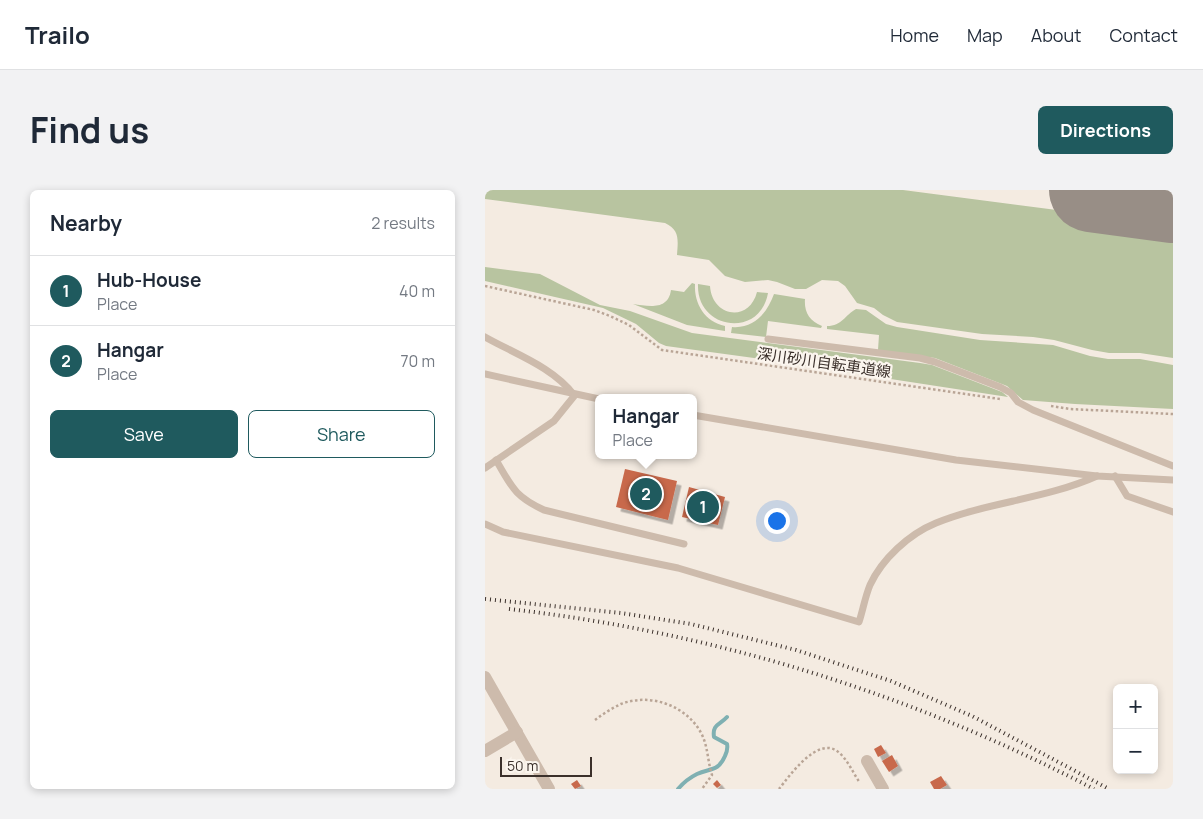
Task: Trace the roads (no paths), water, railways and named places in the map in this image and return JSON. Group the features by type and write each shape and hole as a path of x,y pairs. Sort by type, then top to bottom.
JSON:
{"street":[{"path":"485,677 549,789"},
{"path":"485,750 517,732"},
{"path":"867,761 883,789"}],"lane":[{"path":"485,337 550,372 567,385 575,395"},
{"path":"768,338 927,360 1000,387 1011,393 1018,402 1033,410 1173,466"},
{"path":"485,374 595,398"},
{"path":"485,468 554,422 575,395"},
{"path":"697,416 956,460 1097,476 1173,480"},
{"path":"496,460 516,493 535,506 544,510 684,544"},
{"path":"485,524 503,532 678,568 859,622 870,585 882,566 916,534 934,524 1076,486 1097,476"},
{"path":"1115,476 1127,496 1173,512"}],"waterway":[{"path":"678,789 691,777 713,769 722,761 727,752 727,744 714,737 714,730 727,717"}],"railway":[{"path":"485,599 621,613 691,624 796,650 891,681 972,716 1109,789"},
{"path":"509,609 585,619 661,633 736,651 810,672 883,696 955,724 1025,755 1094,789"}],"place":[{"name":"Hangar","path":"646,494"},
{"name":"Hub-House","path":"703,507"}]}
